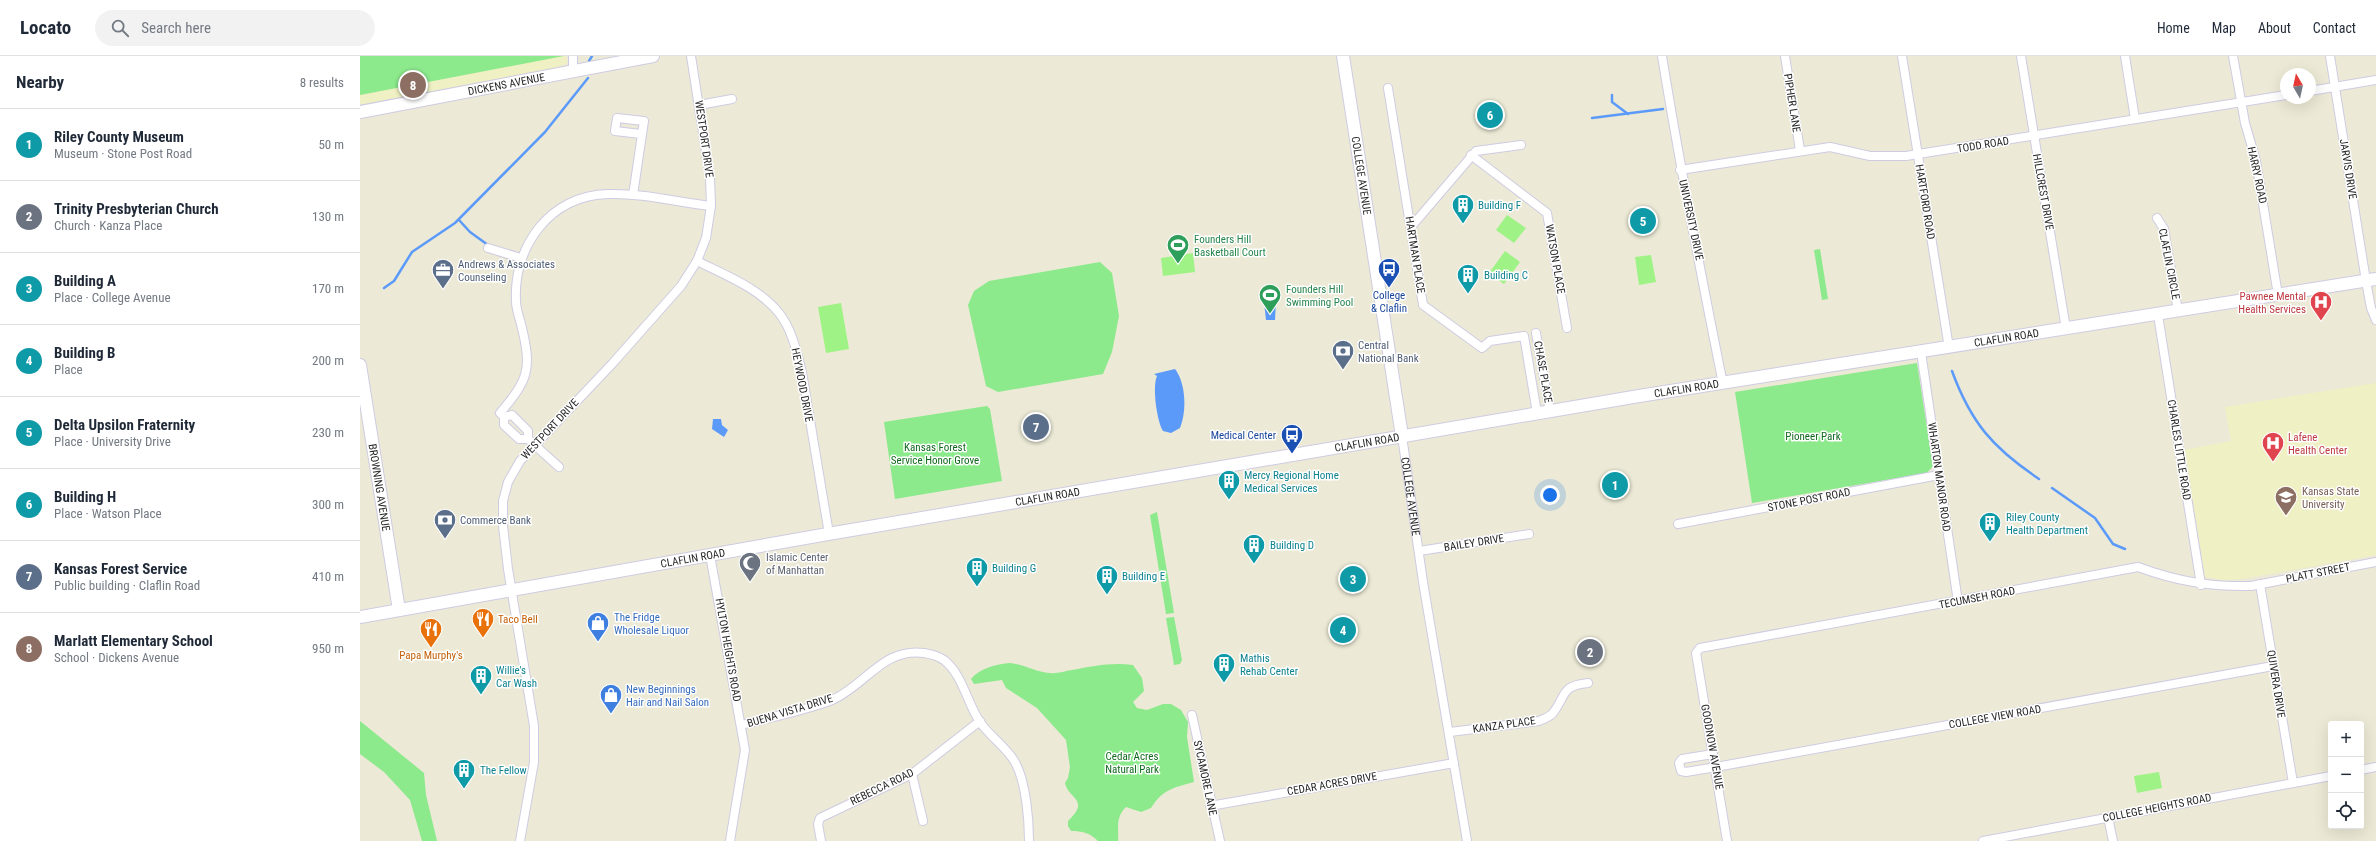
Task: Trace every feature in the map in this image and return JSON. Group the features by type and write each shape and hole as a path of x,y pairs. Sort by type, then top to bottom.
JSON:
{"street":[{"path":"573,56 573,71"},
{"name":"DICKENS AVENUE","path":"360,112 653,56"},
{"name":"WESTPORT DRIVE","path":"520,841 534,762 534,726 504,533 503,501 508,482 520,461 681,286 697,261 706,238 711,206 710,178 691,56"},
{"name":"COLLEGE AVENUE","path":"1343,56 1419,551 1467,841"},
{"name":"UNIVERSITY DRIVE","path":"1662,56 1680,170 1700,258 1723,384"},
{"name":"PIPHER LANE","path":"1785,56 1800,150"},
{"name":"HARTFORD ROAD","path":"1902,56 1949,348"},
{"name":"HILLCREST DRIVE","path":"2021,56 2066,329"},
{"path":"2125,56 2136,119"},
{"name":"HARRY ROAD","path":"2233,56 2240,102 2256,161 2278,295"},
{"name":"JARVIS DRIVE","path":"2330,56 2371,280 2371,308 2376,320"},
{"path":"2316,90 2376,80"},
{"name":"HARTMAN PLACE","path":"1388,88 1423,305 1482,348 1490,340 1524,336"},
{"name":"TODD ROAD","path":"1680,170 1800,150 1830,147 1870,156 1891,158 1918,155 2280,96"},
{"path":"699,105 732,99"},
{"path":"634,195 641,134"},
{"path":"1410,228 1471,155 1478,150 1521,145"},
{"name":"WATSON PLACE","path":"1471,155 1547,213 1567,328"},
{"path":"559,467 528,439 519,439 504,424 504,417 500,414 516,394 526,373 528,356 516,303 517,274 521,258 533,234 543,222 572,202 607,194 634,195 711,206"},
{"name":"CLAFLIN CIRCLE","path":"2157,218 2164,229 2178,311"},
{"path":"488,248 521,258"},
{"name":"HEYWOOD DRIVE","path":"697,261 754,290 779,312 786,326 796,348 802,372 829,534"},
{"name":"CLAFLIN ROAD","path":"360,617 512,591 710,554 1537,413 2371,280"},
{"name":"CHARLES LITTLE ROAD","path":"2158,315 2201,585"},
{"name":"CHASE PLACE","path":"1536,333 1550,411"},
{"name":"CHASE PLACE","path":"1524,336 1537,413"},
{"name":"WHARTON MANOR ROAD","path":"1921,352 1958,602"},
{"name":"BROWNING AVENUE","path":"360,365 399,610"},
{"path":"504,417 512,415 528,431 528,439"},
{"name":"STONE POST ROAD","path":"1678,524 1939,475"},
{"name":"BAILEY DRIVE","path":"1419,551 1529,534"},
{"name":"HYLTON HEIGHTS ROAD","path":"710,554 742,725 745,750 730,841"},
{"name":"PLATT STREET","path":"2260,584 2376,562"},
{"name":"TECUMSEH ROAD","path":"1696,653 1700,648 2138,568 2165,577 2201,585 2230,587 2260,584"},
{"name":"QUIVERA DRIVE","path":"2260,584 2293,783"},
{"name":"BUENA VISTA DRIVE","path":"742,725 832,700 850,689 876,666 896,656 918,652 931,654 944,660 966,692 980,722 1016,763 1028,816 1029,841"},
{"name":"GOODNOW AVENUE","path":"1696,653 1727,841"},
{"name":"COLLEGE VIEW ROAD","path":"1713,754 1684,758 1680,761 1679,766 1683,772 1716,767 2274,666"},
{"name":"KANZA PLACE","path":"1450,732 1539,721 1552,714 1564,692 1573,684 1588,683"},
{"name":"SYCAMORE LANE","path":"1192,715 1210,806 1220,841"},
{"name":"REBECCA ROAD","path":"821,841 818,824 820,818 912,774 980,722"},
{"name":"CEDAR ACRES DRIVE","path":"1210,806 1454,763"},
{"path":"2364,769 2376,767"},
{"path":"912,774 923,822"},
{"name":"COLLEGE HEIGHTS ROAD","path":"1983,841 2328,777"},
{"path":"2108,817 2113,841"}],"shaded area":[{"path":"360,56 566,56 567,63 560,67 360,105"},
{"name":"Kansas State University","path":"2376,383 2376,555 2241,579 2223,580 2205,577 2184,450 2231,441 2225,407"}],"green space":[{"path":"360,56 564,56 360,95"},
{"path":"1507,215 1526,228 1514,243 1496,230"},
{"path":"1820,249 1828,299 1822,300 1814,250"},
{"path":"1505,251 1520,262 1504,284 1489,273"},
{"name":"Founders Hill Basketball Court","path":"1193,253 1195,272 1163,276 1161,258"},
{"path":"1651,255 1656,282 1639,285 1635,257"},
{"path":"1100,262 1112,273 1119,316 1112,352 1103,374 998,392 986,386 968,305 974,291 989,281"},
{"path":"841,303 849,349 826,353 818,307"},
{"name":"Pioneer Park","path":"1917,363 1933,466 1927,473 1752,503 1735,392"},
{"name":"Kansas Forest Service Honor Grove","path":"987,406 990,409 1002,481 895,499 884,422"},
{"path":"1157,512 1174,613 1166,614 1150,515"},
{"path":"1174,617 1182,660 1180,664 1174,665 1166,618"},
{"name":"Cedar Acres Natural Park","path":"1009,663 1053,673 1102,665 1133,665 1142,678 1144,691 1133,702 1137,708 1147,710 1163,704 1171,704 1181,710 1188,722 1187,737 1194,782 1169,790 1155,802 1151,808 1141,812 1126,807 1119,819 1118,841 1098,841 1086,833 1071,831 1068,826 1068,821 1075,814 1078,804 1065,783 1068,778 1070,767 1066,740 1037,708 1006,688 1002,680 974,684 971,679 979,672 988,668"},
{"path":"360,721 424,773 426,795 437,841 422,841 410,800 384,772 360,754"},
{"path":"2159,772 2162,788 2137,793 2134,776"}],"water":[{"name":"Founders Hill Swimming Pool","path":"1276,301 1275,320 1266,320 1264,302"},
{"path":"1175,369 1179,375 1183,390 1184,414 1180,428 1171,433 1163,431 1159,420 1155,396 1157,376 1154,374"},
{"path":"713,419 721,419 722,425 728,430 724,437 712,429"}],"waterway":[{"path":"589,61 592,56"},
{"path":"384,288 394,281 412,252 455,223 545,132 588,78"},
{"path":"1612,95 1612,102 1628,114"},
{"path":"1592,118 1663,109"},
{"path":"459,220 470,232 488,245"},
{"path":"1952,371 1967,405 1985,433 1996,445 2023,468 2039,479"},
{"path":"2052,488 2095,518 2113,544 2125,549"}],"place":[{"name":"Marlatt Elementary School","path":"413,85"},
{"name":"Building H","path":"1490,115"},
{"name":"Delta Upsilon Fraternity","path":"1643,221"},
{"name":"Building F","path":"1463,224"},
{"name":"Founders Hill Basketball Court","path":"1178,264"},
{"name":"College & Claflin","path":"1389,288"},
{"name":"Andrews & Associates Counseling","path":"443,290"},
{"name":"Building C","path":"1468,294"},
{"name":"Founders Hill Swimming Pool","path":"1270,314"},
{"name":"Pawnee Mental Health Services","path":"2321,322"},
{"name":"Central National Bank","path":"1343,370"},
{"name":"Kansas Forest Service","path":"1036,427"},
{"name":"Medical Center","path":"1292,454"},
{"name":"Lafene Health Center","path":"2273,462"},
{"name":"Riley County Museum","path":"1615,485"},
{"name":"Mercy Regional Home Medical Services","path":"1229,500"},
{"name":"Kansas State University","path":"2286,516"},
{"name":"Commerce Bank","path":"445,540"},
{"name":"Riley County Health Department","path":"1990,542"},
{"name":"Building D","path":"1254,564"},
{"name":"Building A","path":"1353,579"},
{"name":"Islamic Center of Manhattan","path":"750,582"},
{"name":"Building G","path":"977,588"},
{"name":"Building E","path":"1107,596"},
{"name":"Building B","path":"1343,630"},
{"name":"Taco Bell","path":"483,638"},
{"name":"The Fridge Wholesale Liquor","path":"598,642"},
{"name":"Papa Murphy's","path":"431,648"},
{"name":"Trinity Presbyterian Church","path":"1590,652"},
{"name":"Mathis Rehab Center","path":"1224,684"},
{"name":"Willie's Car Wash","path":"481,696"},
{"name":"New Beginnings Hair and Nail Salon","path":"611,714"},
{"name":"The Fellow","path":"464,790"}]}
